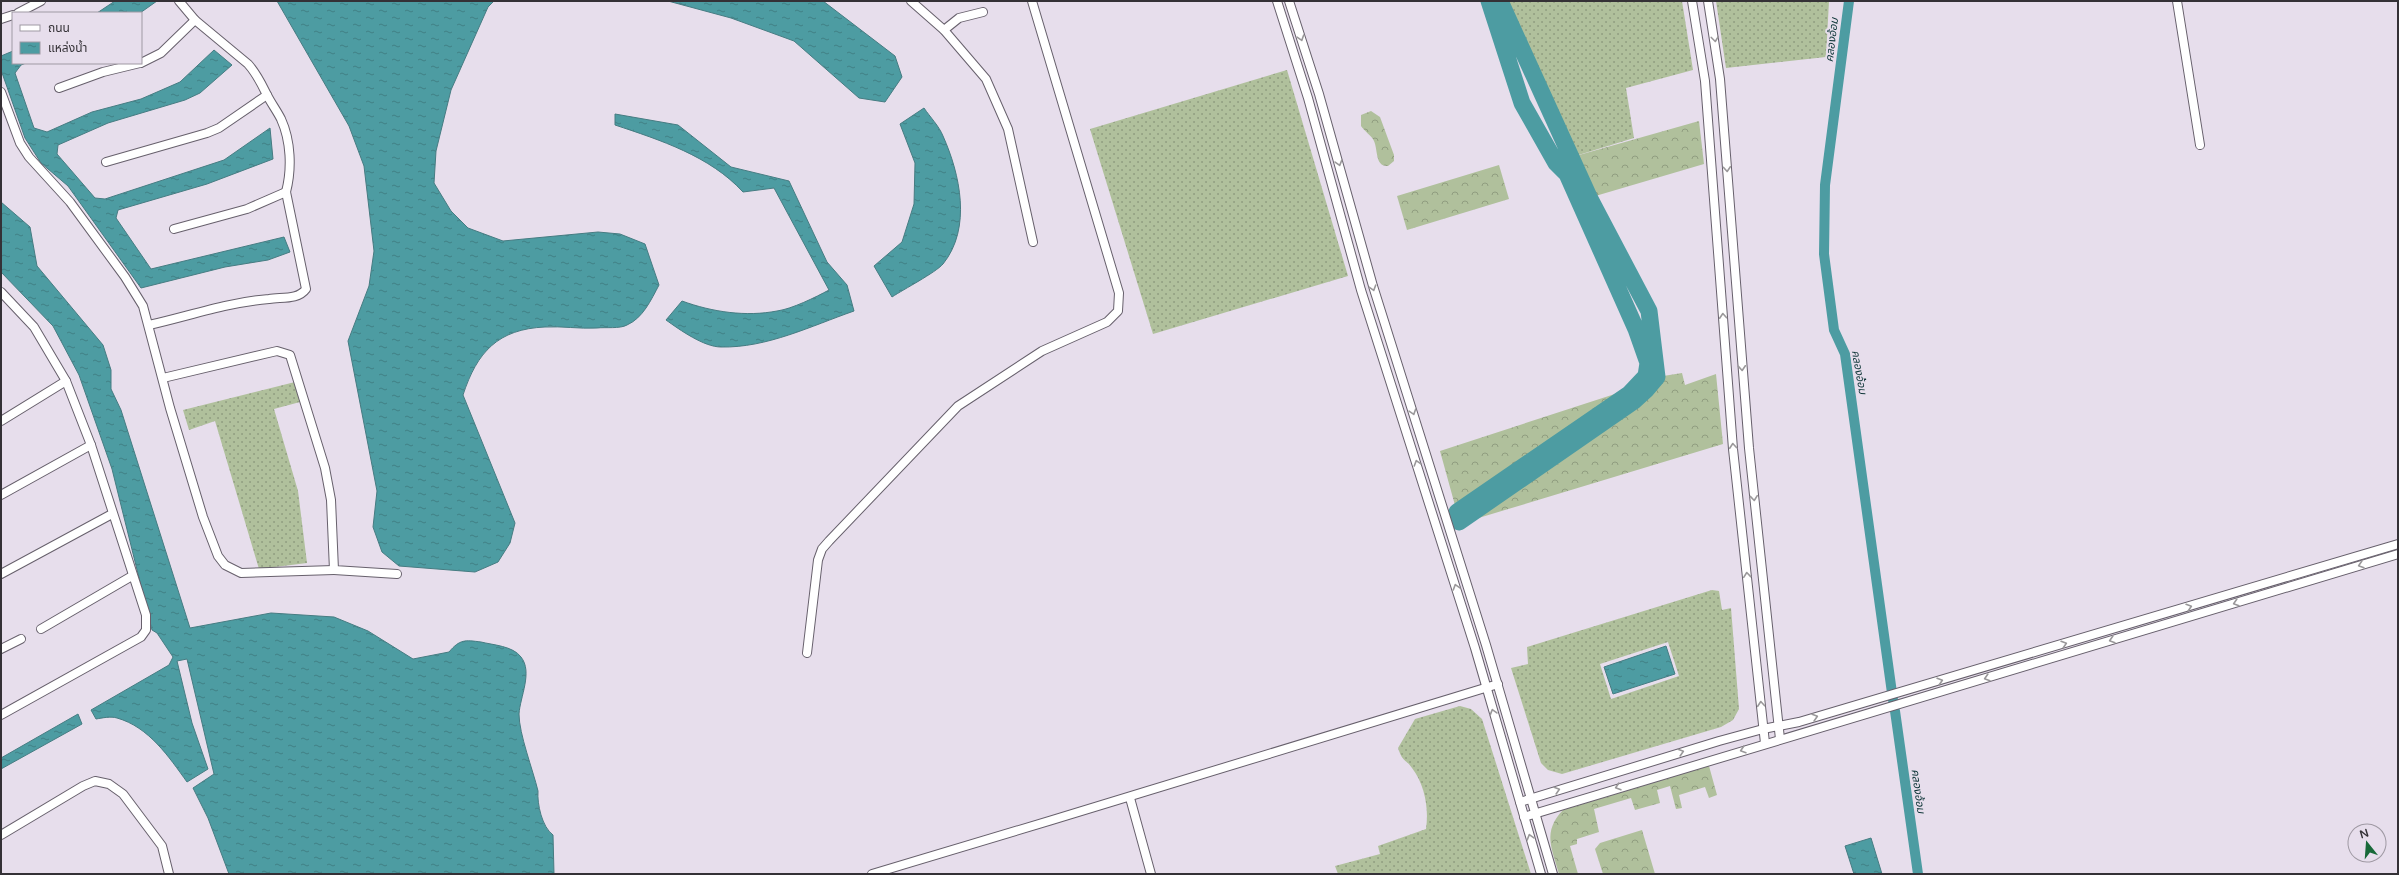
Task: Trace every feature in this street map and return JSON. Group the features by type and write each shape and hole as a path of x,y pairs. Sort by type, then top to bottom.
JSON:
{"street":[{"path":"20,12 41,1"},
{"path":"150,325 248,302 288,298 303,293 306,289 306,282 286,192 290,176 285,131 261,81 248,64 195,20 179,1"},
{"path":"911,1 944,30 986,79 1008,129 1033,242"},
{"path":"807,653 818,560 822,549 829,541 958,406 1042,351 1106,322 1118,311 1119,294 1032,1"},
{"path":"1277,1 1308,98 1361,290 1486,688 1541,874"},
{"path":"1289,1 1319,94 1373,286 1498,684 1553,874"},
{"path":"1692,1 1705,81 1733,449 1765,743"},
{"path":"1708,1 1720,80 1749,448 1780,739"},
{"path":"2185,1 2178,3 2200,145"},
{"path":"944,30 959,18 983,12"},
{"path":"1,19 12,15"},
{"path":"142,62 161,53 195,20"},
{"path":"59,88 103,72 137,64"},
{"path":"1,92 20,143 29,157 70,202 125,277 144,306 203,516 218,556 225,565 241,573 252,574 334,570 397,574"},
{"path":"106,162 207,133 218,128 267,95"},
{"path":"174,229 247,209 286,192"},
{"path":"1,292 34,327 66,381 91,445 132,576 146,615 146,630 141,637 1,714"},
{"path":"163,378 277,351 290,355 325,468 331,500 334,570"},
{"path":"1,421 66,381"},
{"path":"1,495 91,445"},
{"path":"1,574 112,514"},
{"path":"1520,802 1763,729 1798,722 2013,660 2398,544"},
{"path":"1524,817 1765,743 2398,554"},
{"path":"41,629 132,576"},
{"path":"1,649 21,639"},
{"path":"872,874 1006,835 1047,820 1130,798 1498,684"},
{"path":"1,835 83,786 95,781 109,784 122,794 162,846 169,874"},
{"path":"1130,798 1151,874"}],"green space":[{"path":"1502,1 1682,1 1693,70 1626,88 1634,138 1572,157"},
{"path":"1716,1 1829,1 1826,57 1726,68"},
{"path":"1287,70 1348,276 1153,334 1090,129"},
{"path":"1371,111 1380,117 1394,155 1394,161 1388,166 1381,164 1374,141 1361,126 1361,115"},
{"path":"1699,121 1704,164 1592,197 1572,157"},
{"path":"1499,165 1509,199 1407,230 1397,196"},
{"path":"1648,363 1646,376 1632,393 1456,509 1440,451 1621,392 1640,379"},
{"path":"1682,373 1685,385 1716,374 1723,444 1462,523 1631,403 1646,390 1657,377"},
{"path":"295,382 300,402 274,409 298,491 307,563 259,569 215,421 189,430 183,410"},
{"path":"1712,590 1719,591 1722,610 1731,608 1739,709 1733,720 1721,727 1562,774 1548,770 1541,763 1511,668 1528,664 1527,647","holes":["1668,642 1679,676 1611,699 1600,664"]},
{"path":"1460,706 1471,709 1482,719 1531,874 1338,874 1335,866 1380,854 1378,846 1426,829 1427,813 1423,789 1410,765 1403,758 1398,748 1415,719"},
{"path":"1709,766 1717,795 1709,798 1705,787 1679,795 1682,808 1676,809 1670,786 1657,790 1660,803 1635,810 1631,798 1594,809 1599,832 1577,839 1577,844 1570,846 1578,874 1559,874 1550,840 1553,826 1563,810"},
{"path":"1642,830 1655,874 1603,874 1595,849 1600,843"}],"water":[{"path":"115,1 157,1 141,12 98,12"},
{"path":"277,1 494,1 488,7 451,90 436,151 434,183 451,211 468,228 503,241 598,232 620,234 645,244 659,285 646,308 633,322 617,327 545,327 514,332 502,338 492,346 483,355 475,367 463,395 515,523 510,543 498,562 475,572 399,566 382,552 373,527 377,491 348,341 369,286 374,251 364,166 349,126"},
{"path":"668,1 823,1 895,56 902,77 885,102 859,98 794,41 731,18"},
{"path":"214,50 232,65 200,93 185,100 108,123 58,145 57,154 95,198 105,199 224,160 270,128 273,159 207,184 118,210 116,218 151,269 284,237 290,252 268,260 225,267 141,288 68,186 41,163 25,138 1,70 1,56 12,51 12,64 24,64 15,73 34,128 47,132 92,112 141,99 180,82"},
{"path":"924,108 941,132 954,167 960,201 958,234 952,250 939,268 892,297 874,266 902,242 914,204 915,163 900,124"},
{"path":"615,114 678,125 731,167 789,181 827,262 847,285 854,311 772,340 755,344 721,347 700,341 666,320 682,301 717,311 753,314 790,308 829,290 774,188 743,192 730,179 700,159 667,143 615,125"},
{"path":"1,202 30,227 37,266 103,345 111,370 111,389 121,410 190,628 271,613 334,617 368,631 413,659 449,652 463,641 481,642 502,646 513,650 521,657 526,670 525,685 519,714 520,722 538,791 538,802 541,815 546,827 553,835 554,874 229,874 208,818 193,788 214,774 187,659 177,661 192,723 208,769 187,782 157,744 139,728 115,717 96,719 91,710 169,665 173,657 157,633 152,630 112,469 79,375 53,326 1,272"},
{"path":"1666,646 1675,674 1613,694 1604,667"},
{"path":"78,714 82,724 1,769 1,758"},
{"path":"1871,838 1882,874 1854,874 1845,846"}],"waterway":[{"path":"1489,1 1522,103 1556,163 1567,174 1636,329 1648,363 1646,376 1629,394 1457,512 1459,522 1634,401 1657,377 1649,311 1590,199 1500,1"},
{"name":"คลองอ้อม","path":"1849,1 1825,185 1824,254 1834,330 1845,354 1893,700"},
{"name":"คลองอ้อม","path":"1895,711 1918,874"}]}
